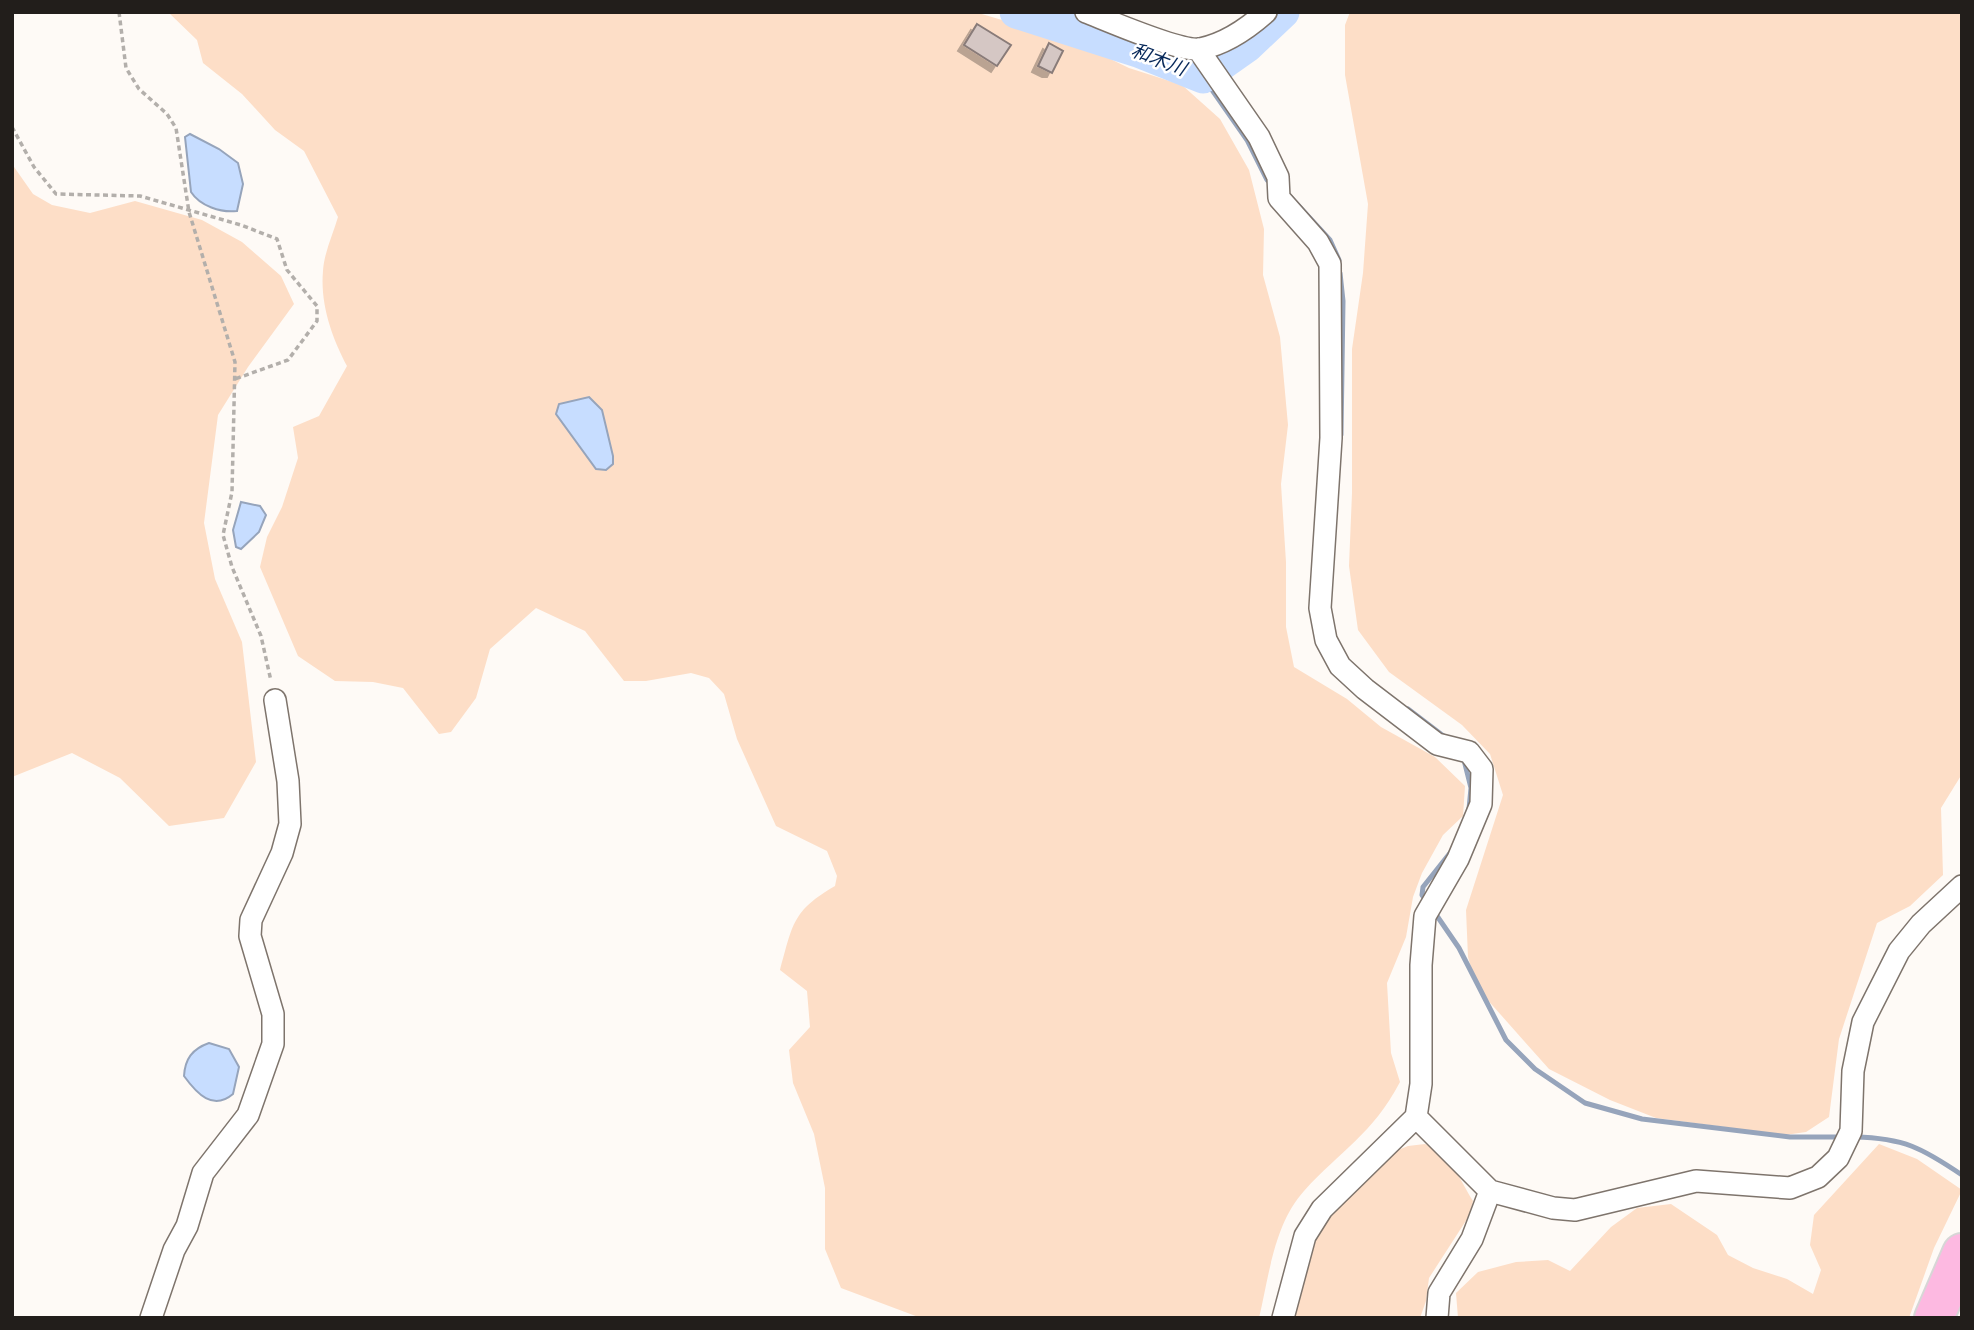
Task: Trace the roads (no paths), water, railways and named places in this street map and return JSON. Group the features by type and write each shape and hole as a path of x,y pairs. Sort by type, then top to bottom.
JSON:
{"highway":[{"path":"1934,1318 1962,1253"}],"street":[{"path":"1086,12 1201,53 1259,137 1278,187 1318,242 1331,274 1331,439 1320,608 1326,640 1340,666 1365,690 1437,744 1473,754 1480,765 1481,804 1458,859 1429,907 1421,965 1421,1084 1416,1117 1322,1209 1305,1236 1283,1318"},
{"path":"1201,53 1243,32 1266,12"},
{"path":"151,1318 174,1250 187,1226 203,1173 248,1115 273,1044 273,1014 250,936 251,920 282,853 290,824 288,781 275,701"},
{"path":"1416,1117 1490,1191 1553,1208 1575,1210 1696,1181 1790,1188 1818,1177 1838,1158 1848,1137 1853,1071 1863,1022 1899,951 1921,924 1962,886"},
{"path":"1437,1318 1439,1293 1472,1239 1490,1191"}],"water":[{"path":"190,134 219,149 238,163 243,184 237,211 211,207 191,192 185,137"},
{"path":"589,397 602,410 613,456 613,464 606,470 596,469 556,414 559,404"},
{"path":"241,502 260,506 266,515 259,532 241,549 236,547 233,530"},
{"path":"209,1043 229,1049 239,1067 233,1094 219,1101 212,1101 200,1094 184,1076 190,1055"}],"waterway":[{"name":"和木川","path":"1016,12 1138,51 1203,77 1247,46 1283,12"},
{"path":"1203,77 1247,140 1267,180 1274,184"},
{"path":"1285,191 1330,240 1339,260"},
{"path":"1340,273 1343,301 1341,435"},
{"path":"1408,709 1450,741"},
{"path":"1464,760 1471,788 1469,809"},
{"path":"1427,902 1422,895 1423,887 1450,853"},
{"path":"1435,913 1459,948 1506,1040 1535,1069 1585,1103 1642,1119 1790,1137 1842,1137"},
{"path":"1855,1137 1912,1146 1962,1175"}]}
